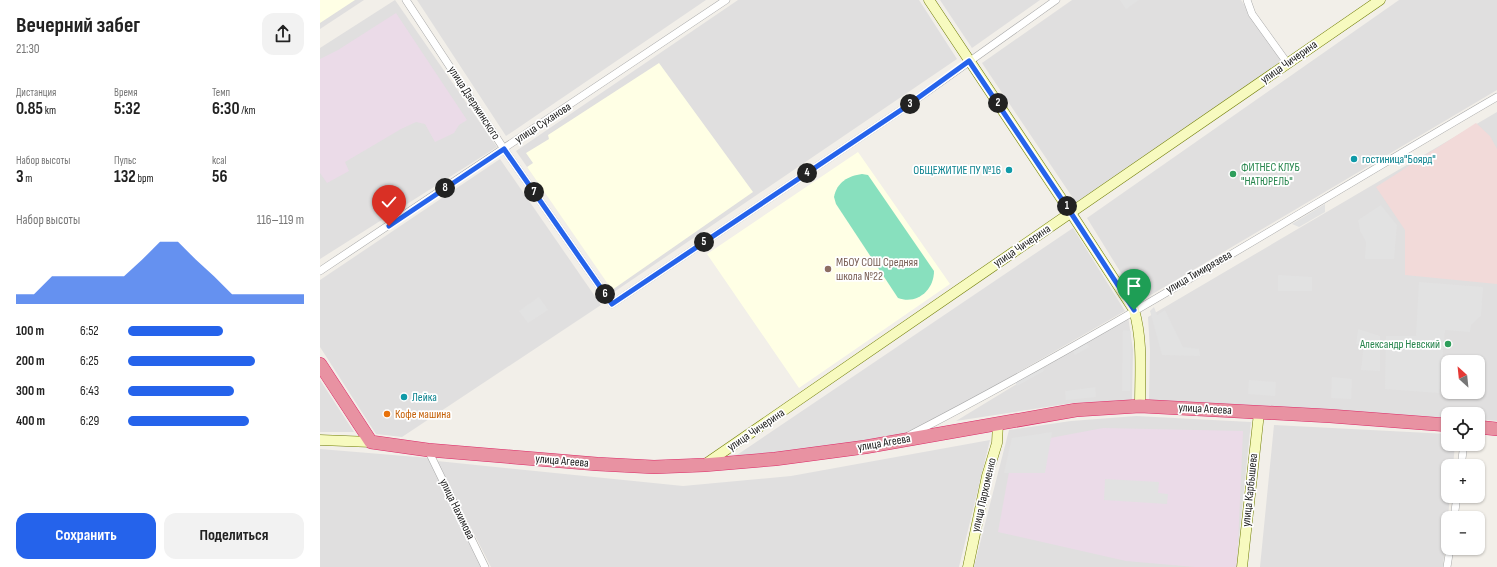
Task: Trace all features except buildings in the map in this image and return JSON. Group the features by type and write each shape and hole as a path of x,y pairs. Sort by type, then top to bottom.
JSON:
{"highway":[{"path":"320,364 371,442"},
{"name":"улица Агеева","path":"371,442 428,450 596,464 654,467 704,465 775,459 897,441 1076,410 1140,406 1441,425"},
{"path":"1485,428 1497,429"}],"main road":[{"path":"929,0 1134,310 1138,324 1141,354 1140,406"},
{"name":"улица Чичерина","path":"704,465 1380,0"},
{"name":"улица Карбышева","path":"1242,567 1259,413"},
{"name":"улица Пархоменко","path":"968,567 987,476 997,443 998,423"},
{"name":"улица Агеева","path":"320,440 371,442"}],"street":[{"name":"улица Дзержинского","path":"406,0 504,149 612,304 904,108 969,61"},
{"name":"улица Суханова","path":"320,271 726,0"},
{"path":"969,61 1056,0"},
{"path":"1248,0 1252,14 1288,64"},
{"name":"улица Тимирязева","path":"897,441 952,413 1134,310 1497,97"},
{"name":"улица Нахимова","path":"428,450 485,567"},
{"path":"1447,567 1449,555"}],"shaded area":[{"path":"320,0 364,0 320,29"},
{"path":"320,0 355,0 320,23"},
{"path":"395,0 497,147 320,259 320,48"},
{"path":"417,0 706,0 506,136"},
{"path":"738,0 919,0 957,59 614,292 516,151"},
{"path":"940,0 1040,0 972,48"},
{"path":"1072,0 1241,0 1284,60 1079,207 982,63"},
{"path":"1120,0 1139,0 1126,9"},
{"path":"1399,0 1497,0 1497,90 1139,302 1087,218"},
{"path":"396,13 467,120 459,125 454,133 435,142 425,124 416,122 401,129 345,162 349,171 327,183 320,173 320,59 338,50"},
{"path":"659,63 753,192 612,290 527,167 533,163 526,153 549,139 548,135"},
{"path":"1497,112 1497,421 1485,420 1485,407 1441,407 1441,418 1149,400 1150,351 1148,317"},
{"path":"1476,123 1490,136 1497,149 1497,284 1405,275 1405,230 1376,187"},
{"name":"МБОУ СОШ Средняя школа №22","path":"858,152 950,284 799,388 707,254"},
{"path":"500,159 601,305 402,437 376,434 320,347 320,280"},
{"path":"1325,204 1325,212 1299,227 1292,224"},
{"path":"1381,205 1397,225 1394,259 1365,259 1366,242 1360,231 1358,220"},
{"path":"1073,228 1125,311 909,435 728,461"},
{"path":"1278,275 1312,277 1312,291 1278,291"},
{"path":"1419,282 1483,287 1481,316 1471,325 1470,332 1445,330 1443,355 1441,355 1439,393 1385,389 1386,336 1416,336"},
{"path":"539,297 548,310 528,323 519,311"},
{"path":"1154,307 1157,315 1165,310 1183,347 1199,349 1200,356 1162,355 1150,311"},
{"path":"1128,316 1133,350 1132,400 1072,403 956,421"},
{"path":"1358,329 1380,336 1380,371 1361,370 1364,344 1356,344"},
{"path":"1123,330 1131,331 1130,391 1122,391"},
{"path":"1086,342 1089,347 1075,355 1072,350"},
{"path":"1042,367 1044,371 1017,386 1015,382"},
{"path":"1332,377 1352,379 1351,399 1331,398"},
{"path":"320,380 354,432 320,432"},
{"path":"1249,380 1276,382 1275,396 1248,394"},
{"path":"1095,387 1096,397 1066,400 1065,391"},
{"path":"1136,416 1251,422 1236,567 974,567 1009,430 1071,421"},
{"path":"1274,425 1441,434 1441,451 1454,451 1454,459 1441,459 1441,503 1449,503 1449,511 1441,511 1441,555 1444,555 1443,567 1260,567"},
{"path":"1103,428 1243,431 1237,567 1195,567 1126,561 998,532 1014,445"},
{"path":"1052,432 1045,473 1004,473 1012,438"},
{"path":"990,440 959,567 491,567 437,461 683,486 791,476"},
{"path":"320,449 429,458 482,567 320,567"},
{"path":"1105,479 1159,482 1158,493 1168,494 1167,504 1104,500"}],"green space":[{"path":"862,174 868,175 934,271 928,290 918,298 905,300 898,298 836,204 834,197 835,192 840,184 852,176"}],"place":[{"name":"гостиница\"Боярд\"","path":"1354,159"},
{"name":"ОБЩЕЖИТИЕ ПУ №16","path":"1009,170"},
{"name":"ФИТНЕС КЛУБ \"НАТЮРЕЛЬ\"","path":"1233,174"},
{"name":"МБОУ СОШ Средняя школа №22","path":"828,269"},
{"name":"Александр Невский","path":"1448,344"},
{"name":"Лейка","path":"404,397"},
{"name":"Кофе машина","path":"387,414"}],"route":[{"path":"389,226 504,149 612,304 904,108 969,61 1134,310"}]}
